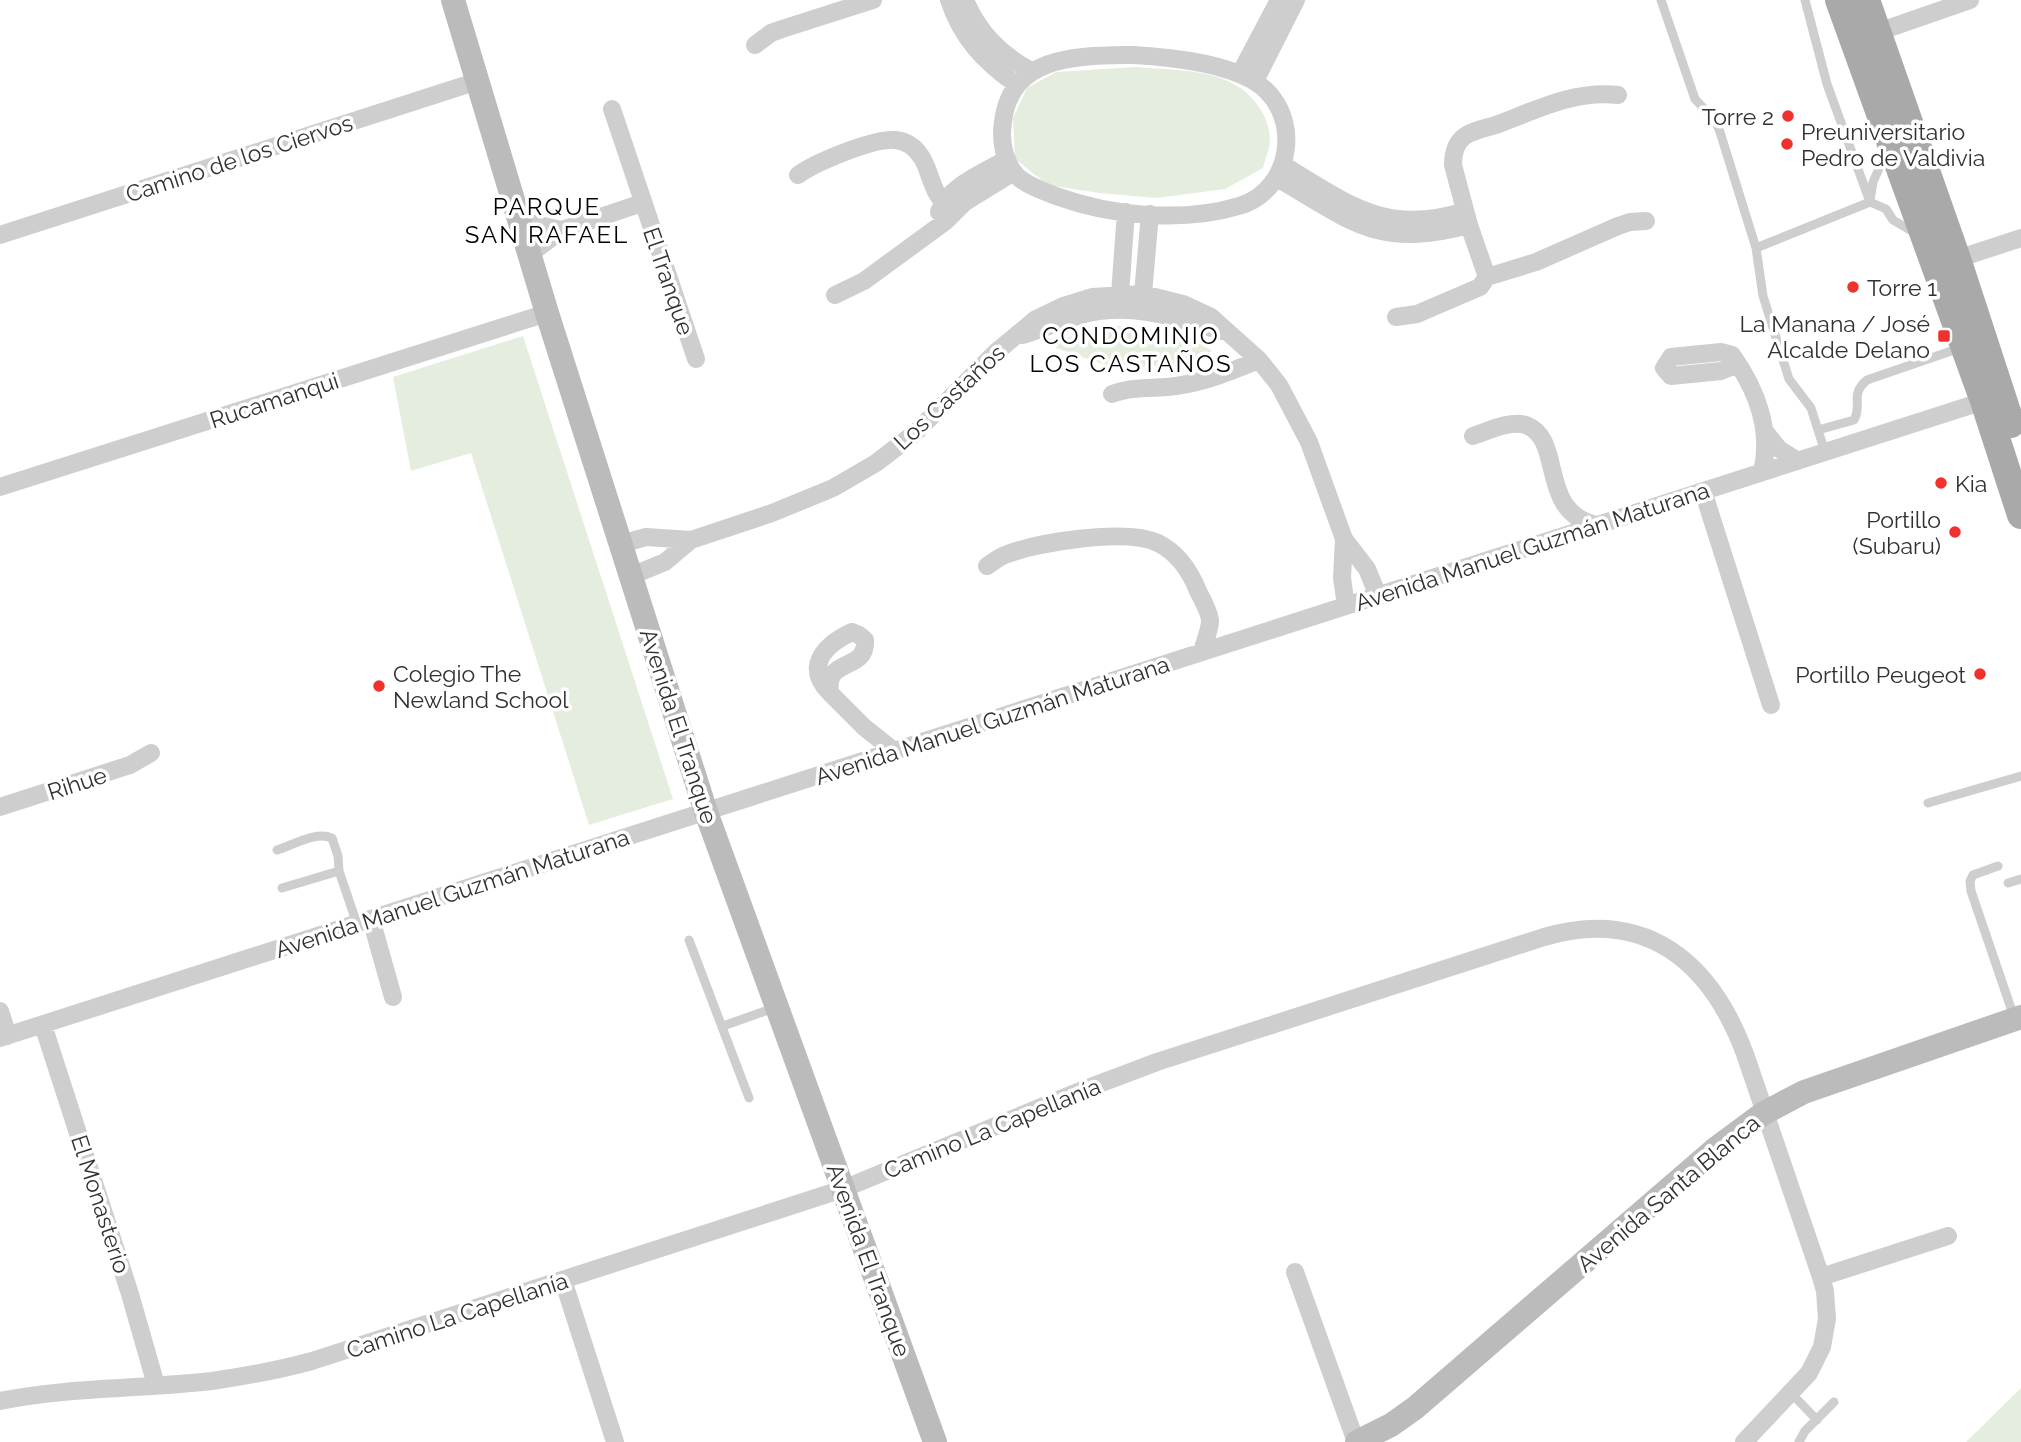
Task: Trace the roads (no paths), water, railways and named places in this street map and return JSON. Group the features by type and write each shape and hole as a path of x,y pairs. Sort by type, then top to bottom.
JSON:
{"main road":[{"name":"Avenida El Tranque","path":"453,0 547,313 706,811 935,1442"},
{"path":"1839,0 1984,401 2021,515"},
{"path":"1866,0 1957,259 2021,453"},
{"name":"Avenida Santa Blanca","path":"1356,1442 1415,1408 1722,1144 1764,1113 1813,1088 2018,1018"}],"street":[{"path":"755,45 771,33 873,0"},
{"path":"949,0 957,22 969,42 991,65 1016,84"},
{"path":"965,0 976,24 992,44 1031,71"},
{"path":"1247,78 1279,0"},
{"path":"1247,78 1296,0"},
{"path":"1878,32 1970,0"},
{"path":"1133,55 1195,63 1247,78 1273,99 1282,118 1286,148 1280,172 1259,196 1238,206 1187,214 1126,212 1068,201 1027,184 1010,165 1004,150 1002,126 1008,99 1016,84 1031,71 1061,61 1133,55"},
{"name":"Camino de los Ciervos","path":"0,235 478,81"},
{"path":"1487,277 1453,165 1455,148 1463,137 1576,96 1591,93 1618,94"},
{"name":"El Tranque","path":"612,109 696,359"},
{"path":"798,175 832,157 879,142 895,140 915,149 930,173 936,193 943,202 953,205 964,194 1010,165"},
{"path":"1280,172 1355,223 1387,234 1425,235 1467,218"},
{"path":"930,173 964,194"},
{"path":"835,295 864,281 953,215 964,194"},
{"path":"931,231 943,202"},
{"name":"El Tranque","path":"531,253 562,230 642,203"},
{"path":"1126,212 1124,302 1143,295 1150,214"},
{"path":"521,221 562,230"},
{"path":"1396,317 1412,316 1477,288 1487,277 1536,262 1624,223 1646,221"},
{"path":"1957,259 2021,238"},
{"name":"Los Castaños","path":"1143,295 1199,309 1221,324 1259,360 1279,385 1309,442 1344,539 1367,569 1378,596"},
{"name":"Los Castaños","path":"631,576 665,562 691,540 803,502 865,469 915,433 995,353 1016,337 1124,302 1230,334"},
{"name":"Rucamanqui","path":"0,486 547,313"},
{"path":"1111,394 1134,388 1179,385 1203,380 1259,360"},
{"path":"1738,364 1754,395 1766,433 1762,472"},
{"name":"Avenida Manuel Guzmán Maturana","path":"4,1037 1984,401"},
{"path":"1473,436 1506,426 1525,425 1540,436 1561,500 1577,518 1596,525"},
{"path":"1766,433 1779,449 1798,461"},
{"path":"1703,491 1771,705"},
{"path":"1545,542 1555,525 1561,500"},
{"name":"Los Castaños","path":"621,544 646,537 691,540"},
{"path":"987,566 1003,555 1038,545 1083,539 1145,538 1160,544 1177,556 1191,575 1210,621 1202,652"},
{"name":"Los Castaños","path":"1344,539 1342,578 1346,606"},
{"path":"1210,621 1223,628 1237,641"},
{"path":"831,693 864,727 894,751"},
{"path":"864,727 864,761"},
{"name":"Rihue","path":"0,807 130,765 151,753"},
{"path":"364,921 393,997"},
{"name":"Camino La Capellanía","path":"0,1401 74,1390 156,1385 256,1374 312,1362 843,1189 1157,1062 1544,937 1582,928 1613,929 1644,936 1670,950 1695,970 1713,990 1742,1045 1821,1278 1827,1305 1826,1333 1813,1367 1744,1442"},
{"path":"0,1011 4,1037"},
{"name":"El Monasterio","path":"43,1025 130,1294 156,1385"},
{"path":"1821,1278 1948,1236"},
{"path":"1295,1272 1356,1442"},
{"path":"563,1280 614,1442"}],"lane":[{"path":"1661,0 1695,99 1715,120 1720,132 1756,248 1762,296 1789,379 1811,408 1825,452"},
{"path":"1805,0 1827,84 1870,202"},
{"path":"1870,202 1873,182 1889,144"},
{"path":"1756,248 1870,202 1886,209 1893,220 1923,238"},
{"path":"1818,430 1854,419 1857,414 1856,396 1860,386 1867,380 1963,347"},
{"path":"1928,803 2021,776"},
{"path":"277,850 326,836 332,838 338,856 339,871 364,921"},
{"path":"1998,866 1973,875 1970,881 1971,891 2018,1018"},
{"path":"282,888 339,871"},
{"path":"2008,883 2021,879"},
{"path":"690,940 749,1098"},
{"path":"723,1026 777,1007"},
{"path":"1791,1394 1817,1420"},
{"path":"1799,1442 1805,1431 1834,1402"}],"place":[{"name":"Torre 2","path":"1788,116"},
{"name":"Preuniversitario Pedro de Valdivia","path":"1787,144"},
{"name":"Torre 1","path":"1853,287"},
{"name":"La Manana / José Alcalde Delano","path":"1944,336"},
{"name":"Kia","path":"1941,483"},
{"name":"Portillo (Subaru)","path":"1955,532"},
{"name":"Portillo Peugeot","path":"1980,674"},
{"name":"Colegio The Newland School","path":"379,686"}],"district":[{"name":"PARQUE SAN RAFAEL","path":"547,220"},
{"name":"CONDOMINIO LOS CASTAÑOS","path":"1131,349"}]}
